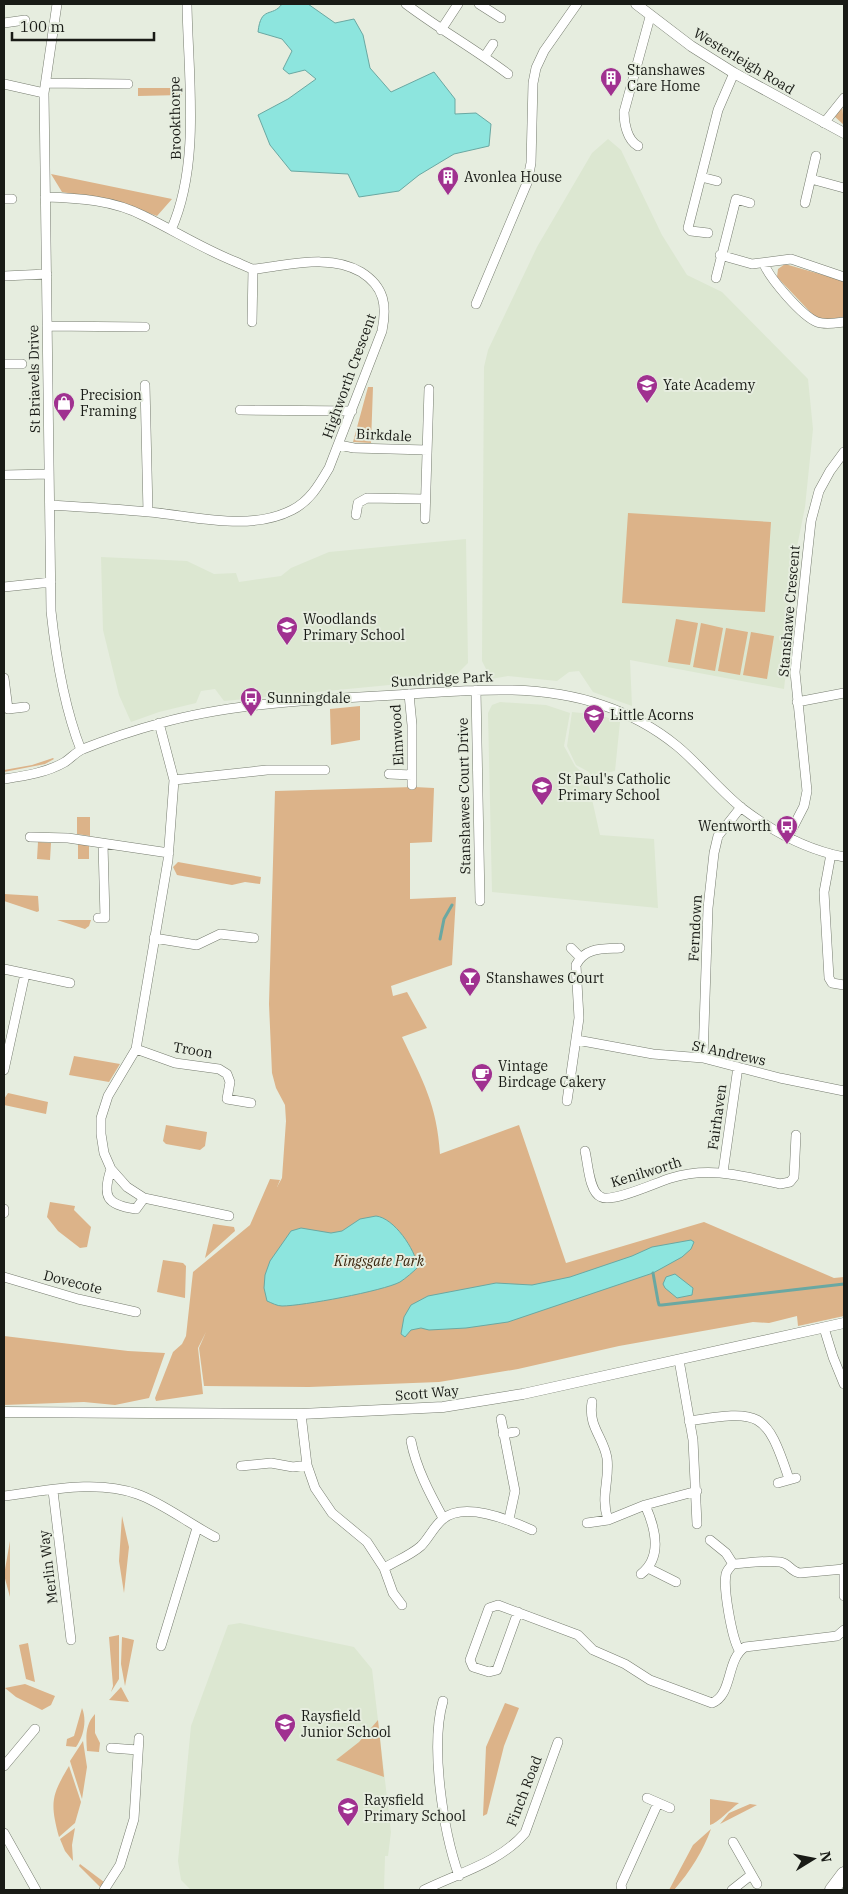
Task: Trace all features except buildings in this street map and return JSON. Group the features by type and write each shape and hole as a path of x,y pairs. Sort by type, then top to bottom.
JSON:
{"main road":[{"path":"832,1890 844,1874"}],"street":[{"name":"St Briavels Drive","path":"57,4 44,93 51,611 56,651 73,730 81,750"},
{"name":"Brookthorpe","path":"171,230 179,214 189,171 187,4"},
{"path":"406,4 441,30 485,56 508,74"},
{"path":"441,30 458,4"},
{"path":"476,304 527,183 531,163 533,83 536,68 544,51 577,4"},
{"path":"484,5 501,18"},
{"path":"638,146 634,144 624,124 624,112 644,9"},
{"name":"Westerleigh Road","path":"644,9 734,72 844,133"},
{"path":"4,24 8,21 25,20"},
{"path":"485,56 493,44"},
{"path":"708,233 690,231 688,228 718,110 734,72"},
{"path":"46,83 128,84"},
{"path":"4,84 44,93"},
{"path":"824,123 844,98"},
{"path":"805,203 816,156"},
{"path":"702,177 717,181"},
{"path":"811,179 844,188"},
{"name":"Highworth Crescent","path":"44,197 109,202 143,215 205,249 253,269 332,262 345,264 361,272 373,282 382,295 386,311 382,331 339,445 317,489 306,501 279,516 241,521 50,505"},
{"path":"716,278 720,255 736,200 750,203"},
{"path":"720,255 752,264 764,264 791,259 844,277"},
{"path":"764,264 768,274 808,317 825,324 844,322"},
{"path":"252,322 253,269"},
{"path":"4,276 47,274"},
{"path":"47,326 145,326"},
{"path":"4,364 22,364"},
{"path":"145,385 148,512"},
{"name":"Birkdale","path":"425,519 430,389"},
{"path":"240,410 352,411"},
{"name":"Birkdale","path":"339,445 384,450 427,450"},
{"name":"Stanshawe Crescent","path":"788,837 804,806 807,791 795,672 811,520 819,491 830,471 844,452"},
{"path":"4,475 49,474"},
{"path":"356,515 358,504 367,498 425,499"},
{"path":"4,587 51,582"},
{"path":"4,678 6,709 24,706"},
{"name":"Sundridge Park","path":"4,778 40,772 64,762 81,750 159,723 209,712 409,694 476,690 532,690 569,696 626,713 649,726 677,746 741,807 788,837 844,857"},
{"name":"Stanshawes Court Drive","path":"476,690 480,901"},
{"path":"797,702 844,693"},
{"name":"Elmwood","path":"409,694 412,785"},
{"path":"159,723 172,765 174,780 169,853 136,1049 108,1096 101,1118 100,1134 111,1169 128,1187 144,1198 229,1216"},
{"path":"174,780 267,770 325,770"},
{"name":"Elmwood","path":"388,774 412,775"},
{"name":"Ferndown","path":"703,1058 708,908 714,853 718,836 741,807"},
{"path":"30,837 68,838 169,853"},
{"path":"98,918 105,918 103,844"},
{"path":"832,854 824,892 829,978 832,983 844,985"},
{"path":"154,938 197,945 220,934 254,938"},
{"path":"571,948 580,957"},
{"path":"567,1101 577,1040 579,996 576,964 580,957 596,949 620,948"},
{"path":"4,969 70,983"},
{"path":"4,1070 25,974"},
{"name":"St Andrews","path":"577,1040 653,1054 703,1058 780,1078 844,1090"},
{"name":"Troon","path":"136,1049 175,1062 219,1069 227,1074 230,1082 228,1099 251,1103"},
{"name":"Fairhaven","path":"723,1172 738,1067"},
{"name":"Kenilworth","path":"585,1151 594,1190 600,1197 607,1198 685,1174 723,1172 780,1184 790,1182 794,1177 796,1135"},
{"path":"111,1169 106,1184 106,1193 114,1204 120,1207 136,1208 144,1198"},
{"name":"Dovecote","path":"4,1277 78,1299 136,1312"},
{"name":"Scott Way","path":"4,1412 301,1414 443,1407 523,1394 844,1323"},
{"path":"824,1328 833,1358 844,1384"},
{"path":"679,1360 689,1421 696,1491 697,1524"},
{"path":"592,1402 590,1415 607,1459 603,1496 608,1520"},
{"path":"301,1414 307,1465 315,1488 332,1513 367,1542 384,1568 392,1593 402,1605"},
{"path":"689,1421 743,1415 758,1420 772,1434 792,1479 778,1483"},
{"path":"501,1419 516,1491 509,1519"},
{"path":"503,1434 515,1432"},
{"path":"411,1441 413,1454 431,1496 443,1518"},
{"path":"241,1466 271,1463 294,1467 307,1465"},
{"path":"4,1496 94,1487 123,1490 139,1494 215,1537"},
{"name":"Merlin Way","path":"53,1491 71,1640"},
{"path":"587,1523 608,1520 645,1505 696,1491"},
{"path":"641,1574 648,1568 656,1537 645,1505"},
{"path":"384,1568 421,1546 443,1518 468,1511 509,1519 532,1530"},
{"path":"160,1646 197,1528"},
{"path":"710,1540 726,1553 733,1564"},
{"path":"739,1650 733,1637 728,1604 726,1573 733,1564 779,1562 787,1565 794,1572 800,1573 844,1568 844,1596"},
{"path":"648,1568 676,1582"},
{"path":"518,1612 496,1670 489,1672 473,1667 470,1660 489,1608 498,1605 518,1612 578,1635 593,1650 625,1664 650,1680 712,1703 720,1697 739,1650 745,1647 837,1636 844,1630"},
{"path":"443,1701 438,1717 437,1750 448,1846 459,1876"},
{"path":"4,1766 35,1729"},
{"path":"104,1890 120,1864 134,1819 139,1738"},
{"name":"Finch Road","path":"424,1890 459,1876 516,1844 525,1833 558,1742"},
{"path":"111,1748 138,1750"},
{"path":"647,1798 670,1808"},
{"path":"622,1890 621,1885 658,1803"},
{"path":"4,1833 36,1890"},
{"path":"733,1842 757,1884"},
{"path":"732,1890 752,1875"}],"shaded area":[{"name":"Yate Academy","path":"608,139 621,150 662,235 687,275 722,292 808,379 813,429 805,507 789,587 789,645 784,689 630,660 632,706 593,692 579,671 569,672 557,681 508,676 491,679 482,661 484,367 488,350 537,247 592,153"},
{"name":"Woodlands Primary School","path":"466,539 468,663 452,679 224,701 215,689 201,691 196,703 159,712 131,722 119,695 103,630 101,557 187,561 214,574 236,573 239,582 281,576 291,568 329,552"},
{"name":"St Paul's Catholic Primary School","path":"500,702 546,705 570,713 564,746 575,766 587,777 600,835 654,839 658,908 492,892 488,713 492,705"},
{"name":"Little Acorns","path":"572,712 600,715 620,722 615,771 591,776 589,772 576,765 567,746"},
{"name":"Raysfield Junior School","path":"240,1623 354,1647 372,1669 391,1832 388,1856 385,1856 384,1890 191,1890 181,1880 178,1861 191,1726 228,1625"}],"green space":[{"path":"138,88 182,88 182,95 138,96"},
{"path":"842,104 844,125 834,116"},
{"path":"51,174 172,199 157,216 115,201 62,192"},
{"path":"785,264 844,281 844,317 822,320 815,317 777,277 778,269"},
{"path":"368,387 373,387 371,443 353,442"},
{"path":"628,513 771,522 765,612 622,603"},
{"path":"676,619 698,623 690,665 668,662"},
{"path":"701,623 723,628 715,671 693,667"},
{"path":"726,628 748,632 740,675 718,671"},
{"path":"751,632 774,636 767,679 743,675"},
{"path":"360,706 360,740 331,745 330,709"},
{"path":"53,758 45,764 4,772 4,770 32,765"},
{"name":"Kingsgate Park","path":"434,788 432,842 410,843 410,899 456,897 452,965 391,986 393,996 407,992 427,1028 402,1037 428,1094 436,1121 440,1154 519,1125 566,1263 704,1222 834,1278 844,1277 844,1316 798,1326 797,1316 769,1323 753,1322 619,1346 518,1369 439,1382 309,1387 204,1386 199,1348 206,1332 198,1348 203,1394 156,1401 155,1398 173,1352 182,1344 186,1336 193,1272 250,1225 270,1179 280,1180 277,1187 282,1178 286,1121 285,1105 276,1088 272,1073 269,1004 275,791"},
{"path":"77,817 90,817 90,836 77,834"},
{"path":"38,842 51,843 50,860 37,859"},
{"path":"78,843 89,845 89,859 78,859"},
{"path":"178,862 261,877 260,884 245,882 232,885 177,875 173,867"},
{"path":"4,894 38,896 39,911 37,912 4,901"},
{"path":"57,920 91,920 89,926 85,929"},
{"path":"74,1056 120,1064 109,1082 69,1075"},
{"path":"8,1093 48,1102 46,1114 4,1105 4,1099"},
{"path":"166,1125 207,1132 205,1146 200,1150 166,1144 163,1141"},
{"path":"50,1202 75,1206 74,1210 91,1227 87,1247 80,1248 58,1231 47,1217"},
{"path":"213,1224 234,1227 235,1231 205,1258"},
{"path":"163,1260 183,1263 186,1266 185,1298 157,1292"},
{"path":"4,1336 128,1351 165,1353 149,1398 115,1405 84,1402 4,1405"},
{"path":"122,1516 129,1547 124,1593 119,1561"},
{"path":"10,1541 10,1597 4,1575"},
{"path":"119,1635 119,1679 111,1692 113,1686 109,1637"},
{"path":"122,1637 134,1640 125,1686 121,1664"},
{"path":"28,1643 35,1682 26,1679 19,1645"},
{"path":"25,1684 55,1696 51,1705 42,1710 16,1697 5,1688"},
{"path":"121,1687 129,1702 109,1700"},
{"path":"505,1703 519,1708 504,1746 487,1814 483,1816 486,1747"},
{"path":"82,1708 84,1728 81,1738 76,1747 66,1746 67,1739 74,1736"},
{"path":"95,1714 95,1733 100,1743 99,1752 87,1751 86,1736 89,1722"},
{"path":"378,1720 384,1777 336,1760 359,1742"},
{"path":"83,1741 87,1767 82,1799 70,1761"},
{"path":"69,1766 81,1802 75,1823 59,1837 54,1816 54,1800"},
{"path":"710,1799 739,1803 717,1822 710,1825"},
{"path":"750,1804 757,1805 720,1824 729,1813"},
{"path":"75,1828 72,1845 73,1861 65,1851 60,1839"},
{"path":"711,1829 691,1869 674,1890 669,1890 693,1845"},
{"path":"80,1864 104,1882 100,1887 79,1866"}],"water":[{"path":"282,4 308,4 335,23 354,19 363,35 370,68 391,92 434,72 455,99 455,114 476,113 491,124 489,146 454,154 419,175 399,191 359,197 348,174 291,171 270,145 258,115 288,99 316,79 305,70 289,74 283,69 292,51 282,39 258,32 259,24 264,15"},
{"path":"376,1216 390,1222 403,1236 413,1252 418,1267 405,1279 377,1290 324,1301 282,1306 267,1301 264,1288 265,1275 270,1261 291,1231 301,1228 331,1233 342,1231 360,1219"},
{"path":"691,1240 694,1242 691,1249 682,1257 653,1273 508,1322 466,1328 429,1330 421,1328 411,1330 405,1337 401,1334 404,1317 411,1305 428,1296 496,1283 532,1285 570,1277 632,1256 652,1247"},
{"path":"675,1274 693,1288 692,1295 677,1298 665,1288 663,1284 666,1277"}],"waterway":[{"path":"440,939 444,919 452,905"},
{"path":"653,1273 659,1305 844,1284"}],"place":[{"name":"Stanshawes Care Home","path":"611,97"},
{"name":"Avonlea House","path":"448,196"},
{"name":"Yate Academy","path":"647,404"},
{"name":"Precision Framing","path":"64,422"},
{"name":"Woodlands Primary School","path":"287,646"},
{"name":"Sunningdale","path":"251,717"},
{"name":"Little Acorns","path":"594,734"},
{"name":"St Paul's Catholic Primary School","path":"542,806"},
{"name":"Wentworth","path":"787,845"},
{"name":"Stanshawes Court","path":"470,997"},
{"name":"Vintage Birdcage Cakery","path":"482,1093"},
{"name":"Raysfield Junior School","path":"285,1743"},
{"name":"Raysfield Primary School","path":"348,1827"}]}
